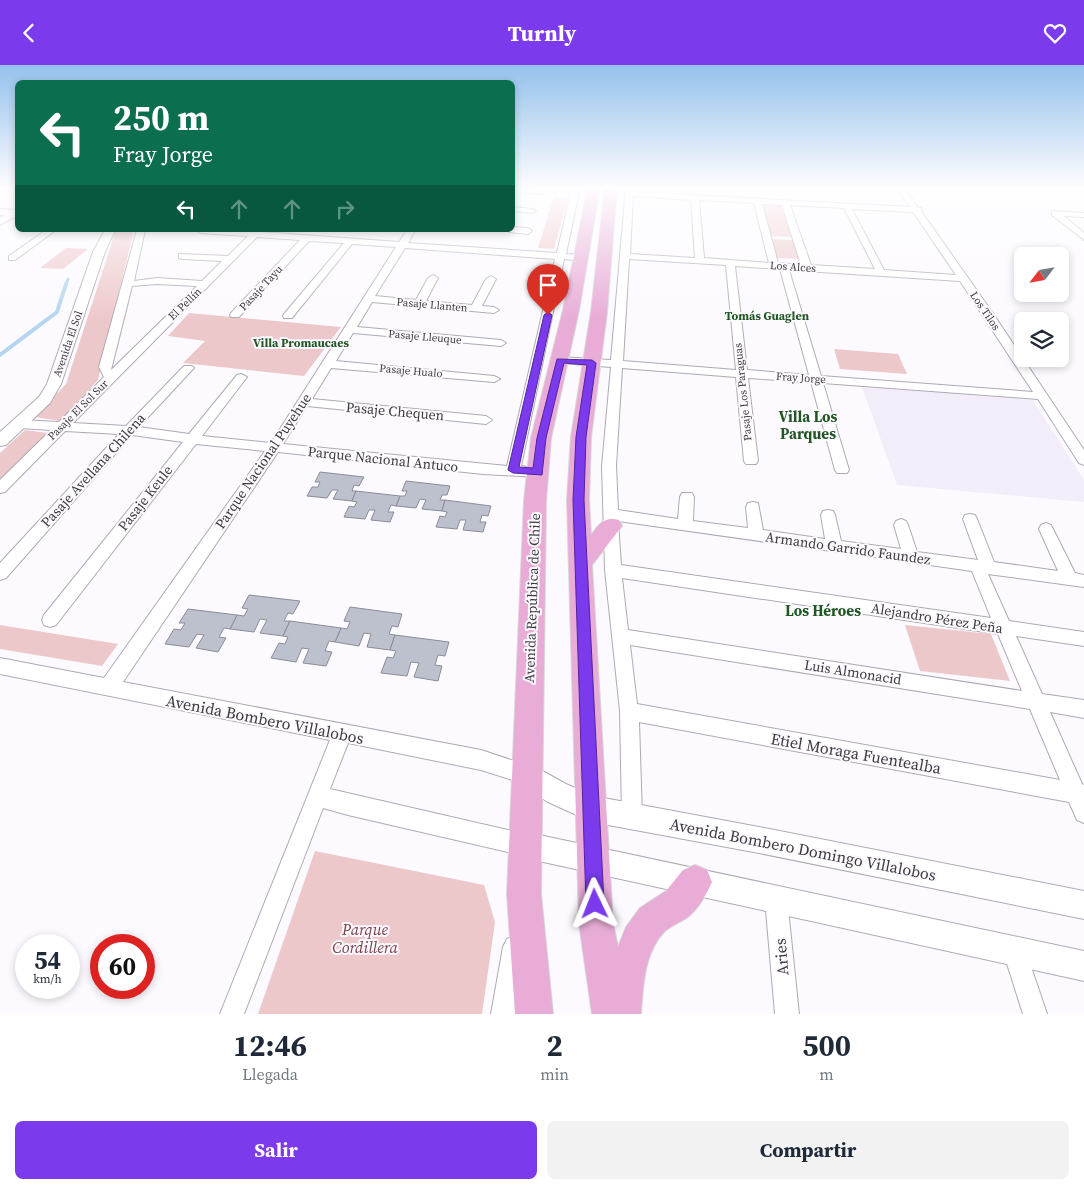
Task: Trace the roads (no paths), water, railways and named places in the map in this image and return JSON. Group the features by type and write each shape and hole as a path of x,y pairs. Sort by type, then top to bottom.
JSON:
{"main road":[{"name":"Avenida República de Chile","path":"534,1014 525,924 524,845 528,775 535,501 542,438 587,231"},
{"path":"611,1014 596,923 578,500 581,437 592,363 616,231"},
{"path":"580,564 611,521"},
{"path":"622,1014 624,990 640,939 650,922 663,911 677,904 695,882"}],"street":[{"path":"513,470 567,231"},
{"path":"624,231 624,256 609,467 613,569 629,711 632,816"},
{"path":"698,231 700,261"},
{"path":"767,231 818,379 842,470"},
{"path":"794,231 807,268"},
{"path":"860,231 881,273"},
{"name":"Los Tilos","path":"932,231 1084,460"},
{"path":"12,258 49,232"},
{"name":"Avenida El Sol","path":"0,441 45,400 54,384 99,252 109,232"},
{"name":"Pasaje El Sol Sur","path":"0,488 111,377 106,372 105,367 141,232"},
{"path":"257,232 307,238 582,258"},
{"name":"El Pellín","path":"111,377 257,232"},
{"name":"Parque Nacional Puyehue","path":"108,687 274,447 350,331 410,232"},
{"name":"Pasaje Tayu","path":"235,315 307,238"},
{"path":"288,316 350,241"},
{"path":"182,256 231,259"},
{"name":"Los Alces","path":"624,256 962,278"},
{"name":"Pasaje Los Paraguas","path":"730,263 751,461"},
{"path":"419,303 433,278"},
{"path":"476,308 491,279"},
{"path":"128,284 158,281 205,285"},
{"name":"Pasaje Llanten","path":"370,299 494,310"},
{"name":"Pasaje Lleuque","path":"350,331 501,343"},
{"name":"Fray Jorge","path":"560,361 1042,396"},
{"name":"Pasaje Hualo","path":"328,364 494,379"},
{"name":"Pasaje Avellana Chilena","path":"0,574 129,430 188,368"},
{"name":"Pasaje Keule","path":"50,620 241,377"},
{"name":"Pasaje Chequen","path":"303,402 486,419"},
{"name":"Parque Nacional Antuco","path":"20,424 129,430 191,439 482,469 538,472"},
{"path":"685,525 687,497"},
{"path":"753,507 756,535"},
{"path":"828,515 834,546"},
{"path":"970,519 983,567 1004,628 1035,701 1080,794 1084,813"},
{"name":"Armando Garrido Faundez","path":"611,521 685,525 1077,580"},
{"path":"901,525 910,557"},
{"path":"1046,529 1077,580"},
{"name":"Alejandro Pérez Peña","path":"613,569 1084,639"},
{"name":"Luis Almonacid","path":"622,636 1084,709"},
{"name":"Avenida Bombero Villalobos","path":"0,666 481,760 528,775"},
{"name":"Etiel Moraga Fuentealba","path":"629,711 1080,794"},
{"path":"232,1014 342,734"},
{"name":"Avenida Bombero Domingo Villalobos","path":"528,775 557,793 592,809 1084,905"},
{"path":"319,796 348,805 524,845 1084,966"},
{"path":"503,1014 524,894"},
{"name":"Aries","path":"776,899 787,1014"},
{"path":"1015,951 1035,1014"}],"waterway":[{"path":"66,286 68,279"},
{"path":"0,355 57,312 66,284"}],"district":[{"name":"Tomás Guaglen","path":"767,316"},
{"name":"Villa Promaucaes","path":"301,343"},
{"name":"Villa Los Parques","path":"808,424"},
{"name":"Los Héroes","path":"823,610"}],"park label":[{"name":"Parque Cordillera","path":"365,938"}]}
